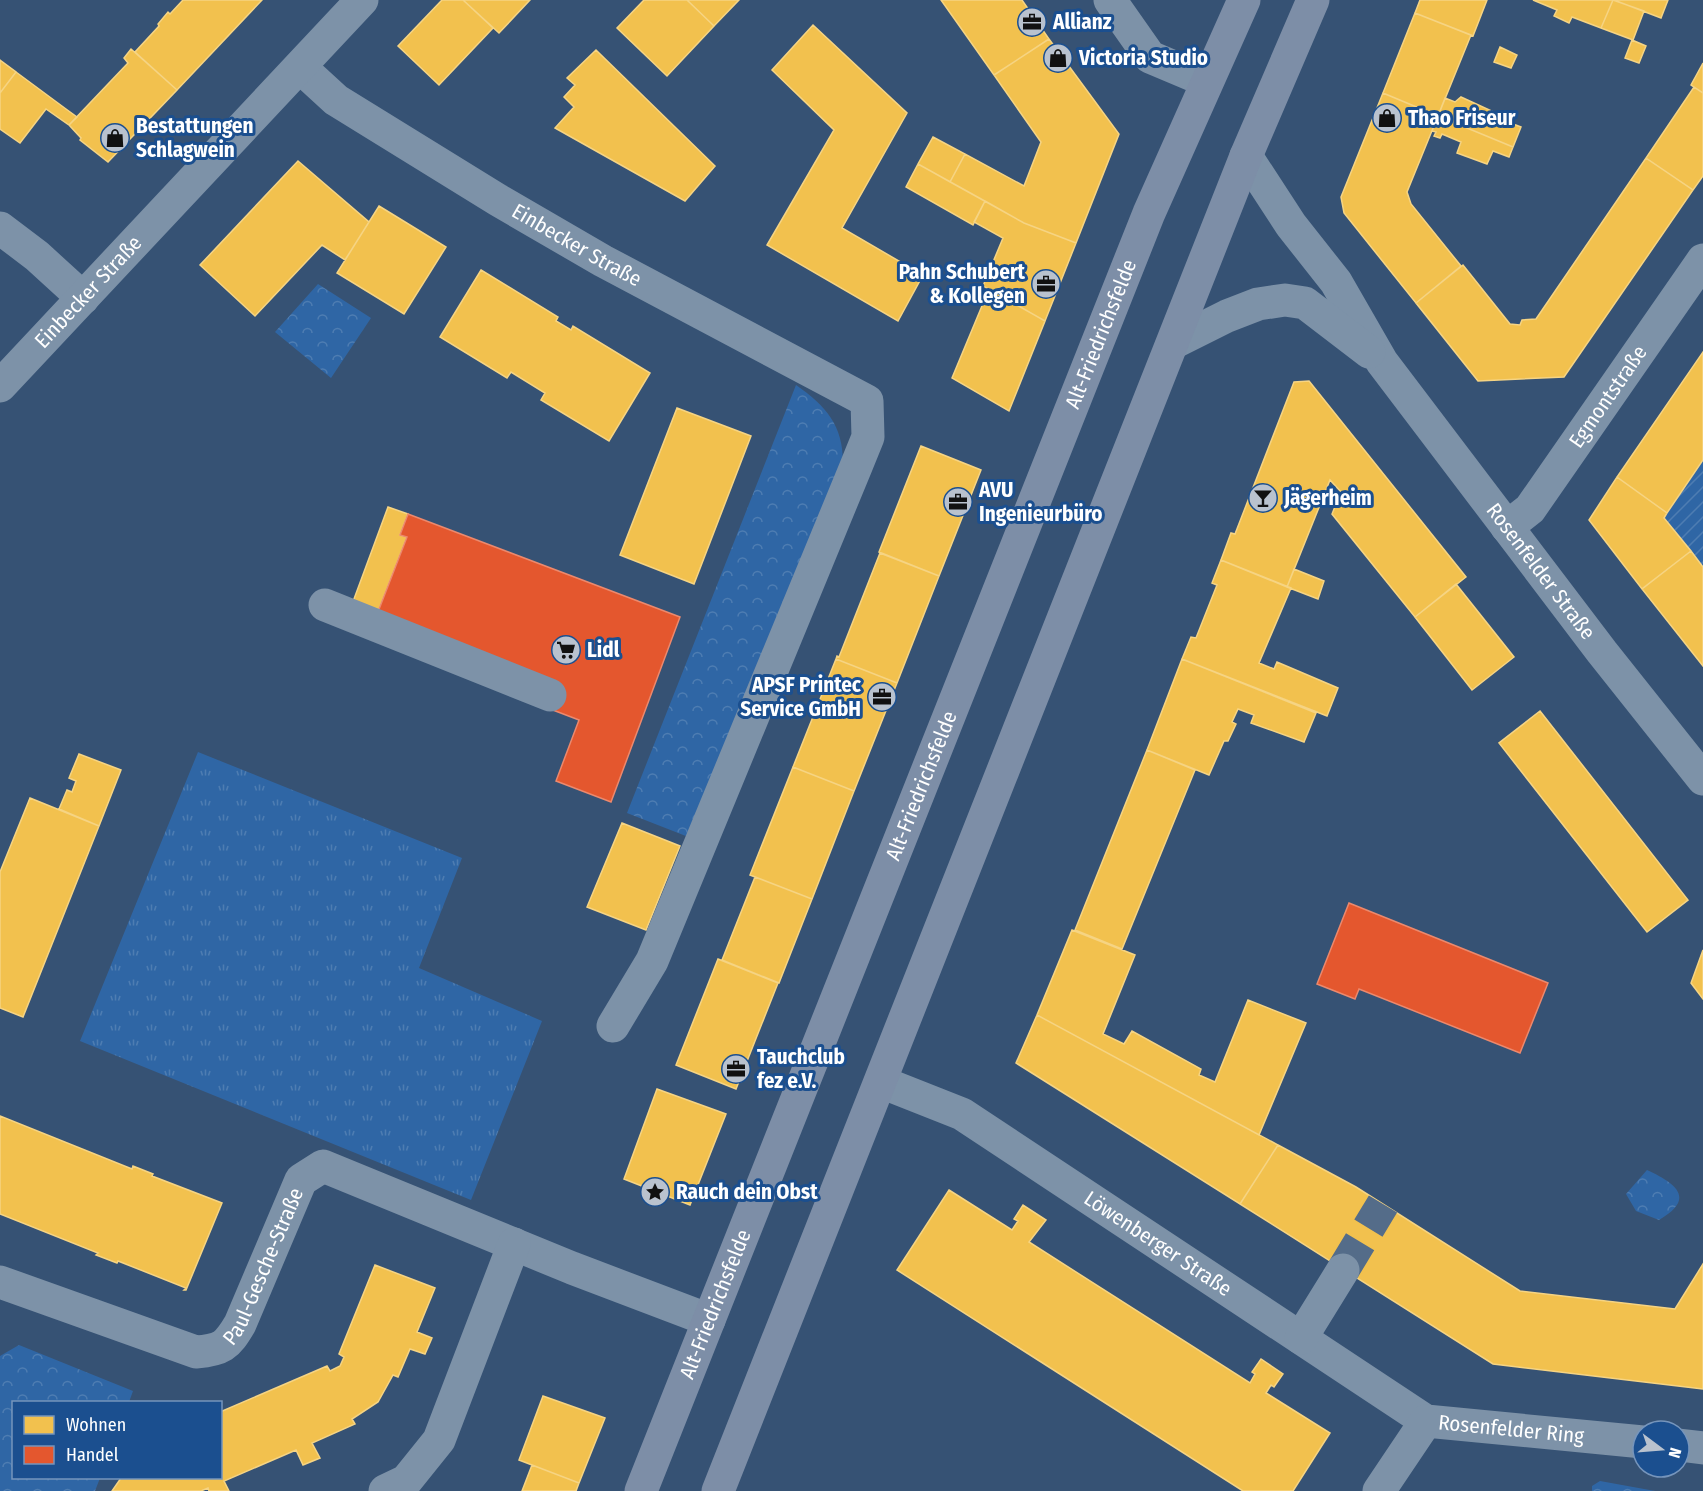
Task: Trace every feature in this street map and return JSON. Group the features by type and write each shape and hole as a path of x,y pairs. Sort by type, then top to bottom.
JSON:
{"main road":[{"name":"Alt-Friedrichsfelde","path":"641,1491 1136,246 1244,0"},
{"path":"718,1491 1246,156 1313,0"}],"street":[{"name":"Einbecker Straße","path":"0,386 362,0"},
{"path":"1110,0 1150,57 1207,81"},
{"name":"Einbecker Straße","path":"300,67 336,100 498,200 603,261 867,401 868,437 652,961 612,1026"},
{"name":"Rosenfelder Straße","path":"1246,156 1291,225 1336,282 1382,362 1602,652 1703,779"},
{"path":"0,228 37,256 83,298"},
{"name":"Egmontstraße","path":"1507,527 1530,509 1703,260"},
{"name":"Rosenfelder Straße","path":"1173,343 1227,316 1258,304 1286,300 1305,303 1382,362"},
{"path":"325,605 550,695"},
{"name":"Löwenberger Straße","path":"881,1082 962,1114 1426,1421"},
{"name":"Paul-Gesche-Straße","path":"0,1282 196,1352 213,1351 230,1341 240,1324 301,1180 323,1166 709,1320"},
{"path":"385,1491 406,1480 439,1440 514,1244"},
{"path":"1301,1338 1343,1270"},
{"name":"Rosenfelder Ring","path":"1379,1491 1426,1421 1631,1441"}],"green space":[{"path":"318,284 371,318 331,378 275,332"},
{"path":"796,385 816,401 831,418 840,438 843,463 691,838 627,813"},
{"path":"1703,460 1703,567 1664,518"},
{"path":"198,752 462,858 419,968 542,1021 471,1200 80,1041"},
{"path":"1647,1170 1666,1180 1678,1192 1677,1205 1659,1220 1636,1211 1626,1194"},
{"path":"19,1345 133,1391 129,1401 12,1401 12,1479 100,1479 95,1491 0,1491 0,1356"},
{"path":"1600,1481 1655,1491 1592,1491 1592,1486"}],"building: Wohnen":[{"path":"183,0 262,0 177,90 135,52 159,26 158,24 168,12 170,14"},
{"path":"442,0 463,0 493,28 439,85 398,46"},
{"path":"463,0 530,0 499,33"},
{"path":"644,0 687,0 714,26 667,76 617,28"},
{"path":"687,0 739,0 714,26"},
{"path":"941,0 1022,0 1049,39 994,75"},
{"path":"1420,0 1487,0 1473,36 1415,13"},
{"path":"1533,0 1613,0 1601,28 1572,17 1569,23 1554,16 1557,10"},
{"path":"1613,0 1644,11 1633,40 1601,28"},
{"path":"1614,0 1668,0 1661,18"},
{"path":"1415,13 1471,35 1438,116 1383,93"},
{"path":"813,25 907,113 842,228 923,275 898,321 767,245 834,130 772,70"},
{"path":"1049,39 1119,134 1076,243 1024,223 950,182 965,154 1024,186 1041,142 994,75"},
{"path":"1632,40 1646,46 1639,63 1625,58"},
{"path":"1500,47 1517,55 1511,68 1494,62"},
{"path":"131,49 177,90 108,162 80,140 81,138 69,125 128,63 124,58"},
{"path":"596,50 715,166 685,201 555,128 574,107 564,97 575,85 567,78"},
{"path":"0,60 16,72 0,93"},
{"path":"1703,63 1703,93 1691,85"},
{"path":"16,72 77,117 69,125 46,109 20,143 0,129 0,93"},
{"path":"1694,87 1703,93 1703,176 1693,190 1646,158"},
{"path":"1383,93 1438,116 1407,192 1411,204 1461,266 1416,303 1344,213 1341,197"},
{"path":"1461,97 1494,112 1492,116 1521,127 1513,147 1438,116 1445,98 1455,102"},
{"path":"1438,116 1513,147 1509,157 1493,151 1487,164 1457,153 1461,142 1442,134 1440,138 1434,136 1436,132 1432,131"},
{"path":"933,137 965,154 950,182 918,164"},
{"path":"1646,158 1693,190 1564,377 1478,381 1416,303 1463,265 1510,324 1520,325 1522,320 1536,319"},
{"path":"298,161 369,222 345,260 322,245 255,316 200,265"},
{"path":"918,164 985,201 973,225 906,187"},
{"path":"985,201 1024,223 1076,243 1045,321 983,286 1003,238 974,222"},
{"path":"379,206 446,247 404,314 337,273"},
{"path":"481,270 558,317 556,321 571,330 573,326 650,373 609,441 541,400 545,393 511,372 507,378 440,337"},
{"path":"989,289 1045,321 1009,411 952,378"},
{"path":"1703,352 1703,460 1667,513 1617,477"},
{"path":"1309,381 1466,577 1415,617 1332,514 1341,492 1330,480 1287,587 1221,560 1231,533 1235,534 1294,382"},
{"path":"677,408 751,436 694,584 620,555"},
{"path":"921,446 981,470 939,576 879,552"},
{"path":"1617,477 1667,513 1664,518 1691,551 1642,589 1589,520"},
{"path":"388,507 408,514 400,535 407,537 376,617 351,607"},
{"path":"1691,551 1703,567 1703,666 1642,589"},
{"path":"880,553 939,576 897,683 836,659 837,656 839,657"},
{"path":"1221,560 1291,588 1259,663 1274,669 1277,662 1338,688 1327,716 1182,659 1191,637 1196,638 1217,585 1212,583"},
{"path":"1294,569 1324,581 1318,599 1287,587"},
{"path":"1456,584 1514,657 1472,690 1415,617"},
{"path":"836,659 897,683 854,791 793,767"},
{"path":"1182,659 1316,713 1304,742 1251,723 1254,715 1238,709 1232,722 1236,724 1228,741 1224,741 1209,775 1147,750"},
{"path":"1540,711 1688,900 1647,932 1499,743"},
{"path":"1147,750 1195,770 1122,949 1075,930"},
{"path":"79,754 121,770 99,826 59,809 67,790 72,792 76,781 69,778"},
{"path":"793,767 854,791 812,899 750,875"},
{"path":"30,798 99,826 23,1017 0,1008 0,872"},
{"path":"622,823 680,846 646,930 587,907"},
{"path":"755,877 812,899 779,983 722,960"},
{"path":"1072,930 1135,955 1103,1034 1124,1044 1132,1031 1201,1069 1199,1075 1215,1082 1248,1000 1306,1023 1259,1135 1037,1015"},
{"path":"1703,950 1703,999 1691,983"},
{"path":"718,959 778,983 736,1089 676,1065"},
{"path":"1037,1015 1278,1145 1240,1204 1016,1063"},
{"path":"657,1089 726,1114 690,1205 624,1179"},
{"path":"0,1116 132,1169 133,1166 153,1174 152,1176 222,1203 186,1290 184,1290 186,1288 118,1261 117,1263 96,1255 98,1253 0,1214"},
{"path":"1278,1145 1356,1187 1520,1291 1675,1309 1703,1264 1703,1389 1493,1364 1240,1204"},
{"path":"949,1190 1012,1230 1018,1221 1014,1219 1023,1205 1046,1220 1029,1242 1250,1383 1255,1374 1252,1372 1261,1359 1283,1374 1274,1387 1271,1385 1266,1393 1330,1433 1293,1491 1243,1491 897,1270"},
{"path":"375,1265 435,1288 417,1332 432,1338 425,1354 410,1349 398,1377 393,1375 378,1402 352,1419 355,1424 312,1443 320,1458 303,1465 296,1450 224,1481 229,1491 209,1491 208,1488 201,1491 112,1491 120,1479 222,1479 222,1411 327,1366 330,1371 340,1366 344,1357 339,1354"},
{"path":"543,1396 605,1418 579,1483 519,1460"},
{"path":"532,1465 579,1483 576,1491 522,1491"}],"building: Handel":[{"name":"Lidl","path":"408,514 680,617 611,802 556,781 579,720 545,707 376,617 407,537 400,535"},
{"path":"1349,903 1548,983 1520,1053 1359,989 1355,999 1317,984"}],"tunnel":[{"path":"1343,1270 1383,1204"}],"place":[{"name":"Allianz","path":"1032,22"},
{"name":"Victoria Studio","path":"1058,58"},
{"name":"Thao Friseur","path":"1387,118"},
{"name":"Bestattungen Schlagwein","path":"115,138"},
{"name":"Pahn Schubert & Kollegen","path":"1046,284"},
{"name":"Jägerheim","path":"1263,498"},
{"name":"AVU Ingenieurbüro","path":"958,502"},
{"name":"Lidl","path":"566,650"},
{"name":"APSF Printec Service GmbH","path":"882,697"},
{"name":"Tauchclub fez e.V.","path":"736,1069"},
{"name":"Rauch dein Obst","path":"655,1192"}]}
